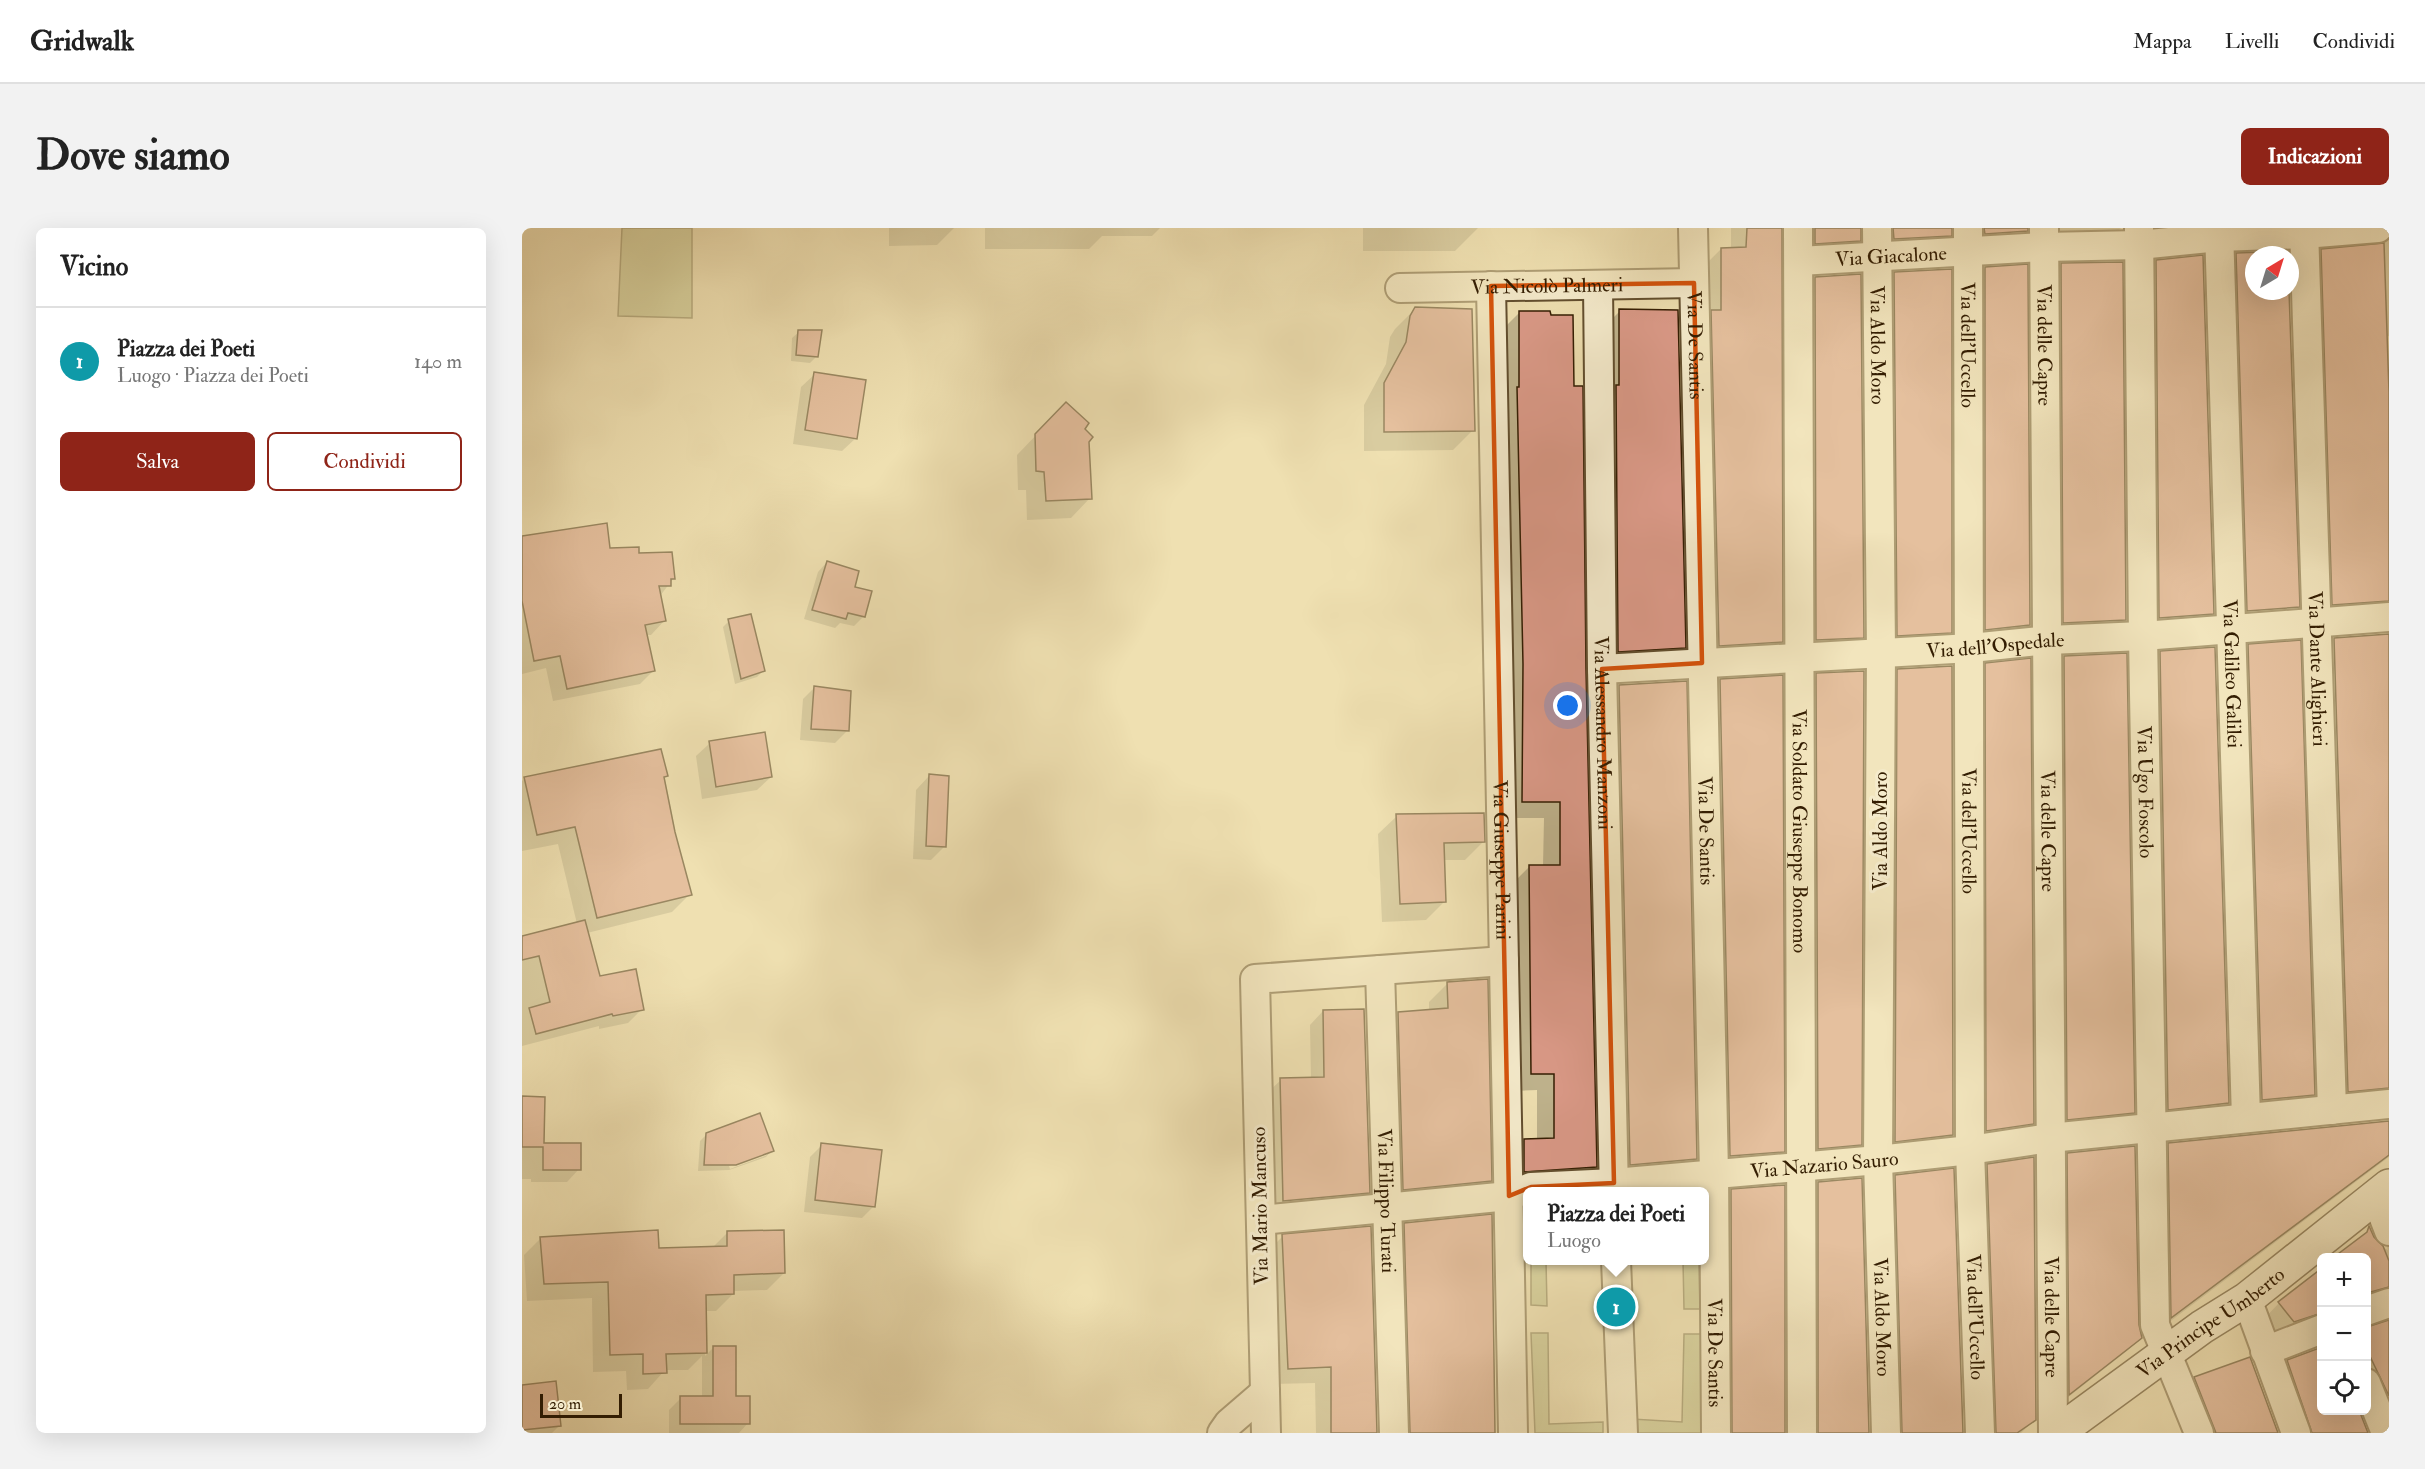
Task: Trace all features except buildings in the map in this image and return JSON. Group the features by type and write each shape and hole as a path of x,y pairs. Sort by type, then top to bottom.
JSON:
{"street":[{"name":"Via De Santis","path":"1693,228 1714,1173 1716,1433"},
{"name":"Via Soldato Giuseppe Bonomo","path":"1798,228 1802,1433"},
{"name":"Via Aldo Moro","path":"1877,228 1881,651 1878,1160 1886,1433"},
{"name":"Via Giacalone","path":"1798,261 1877,258 1968,240 2378,228"},
{"name":"Via Dante Alighieri","path":"2304,231 2332,1110"},
{"name":"Via Galileo Galilei","path":"2219,232 2246,1118"},
{"name":"Via Ugo Foscolo","path":"2139,236 2143,636 2155,1325 2199,1433"},
{"name":"Via delle Capre","path":"2044,238 2050,1138 2055,1433"},
{"name":"Via dell'Uccello","path":"1968,240 1971,648 1970,1150 1980,1433"},
{"name":"Via Nicolò Palmeri","path":"1400,288 1694,283"},
{"name":"Via Alessandro Manzoni","path":"1598,285 1602,669 1614,1187"},
{"name":"Via Giuseppe Parini","path":"1491,286 1513,1433"},
{"name":"Via dell'Ospedale","path":"1602,669 1881,651 1971,648 2048,640 2143,636 2389,617"},
{"path":"1380,970 1504,961"},
{"name":"Via Mario Mancuso","path":"1266,1433 1255,979 1380,970"},
{"name":"Via Filippo Turati","path":"1380,970 1394,1433"},
{"name":"Via Nazario Sauro","path":"1531,1187 1614,1187 1714,1173 1800,1168 1970,1150 2050,1138 2151,1127 2389,1104"},
{"name":"Via Nazario Sauro","path":"1261,1220 1509,1196 1523,1190"},
{"path":"2382,1191 2389,1231"},
{"name":"Via Principe Umberto","path":"2055,1433 2166,1353 2247,1299 2382,1191"},
{"path":"1616,1265 1622,1423"},
{"path":"2247,1299 2296,1433"},
{"path":"2371,1310 2389,1303"},
{"path":"2265,1351 2317,1331"},
{"path":"1222,1433 1228,1423 1265,1392"},
{"path":"2371,1394 2386,1433"}],"highlighted area":[{"path":"1694,283 1702,663 1602,669 1614,1183 1531,1187 1509,1196 1491,286"}],"green space":[{"path":"622,228 692,228 692,318 618,316"},
{"path":"1531,1265 1546,1265 1547,1306 1531,1305"},
{"path":"1683,1265 1699,1265 1700,1309 1684,1309"},
{"path":"1531,1333 1548,1333 1549,1424 1603,1422 1603,1433 1535,1433"},
{"path":"1684,1334 1701,1334 1702,1433 1633,1433 1632,1419 1682,1422"}],"place":[{"name":"Piazza dei Poeti","path":"1616,1307"}]}
